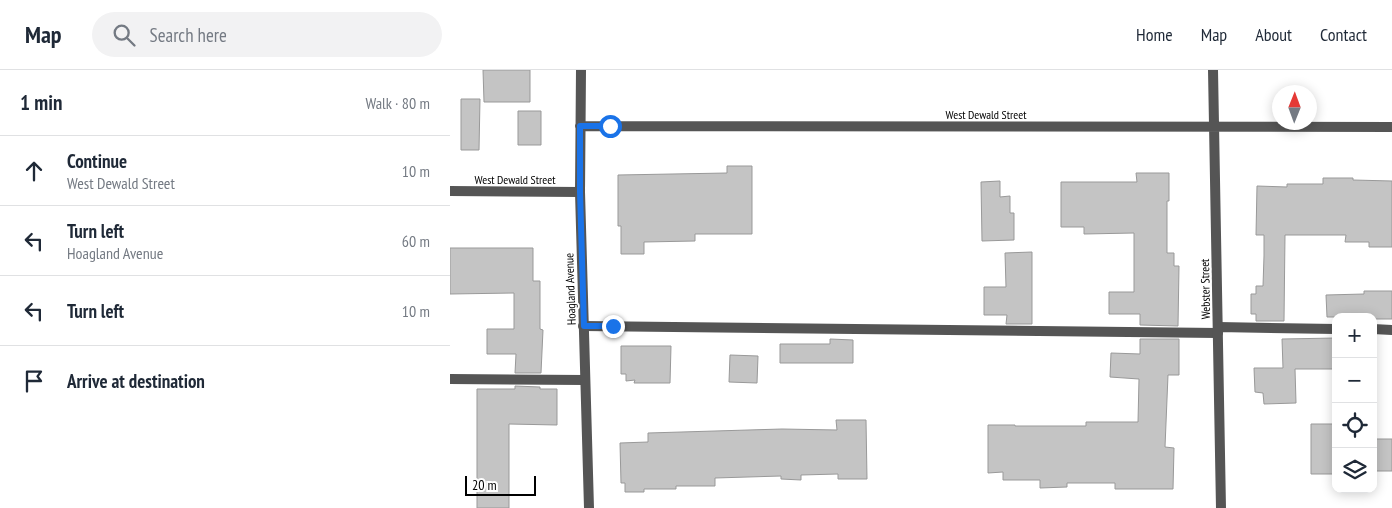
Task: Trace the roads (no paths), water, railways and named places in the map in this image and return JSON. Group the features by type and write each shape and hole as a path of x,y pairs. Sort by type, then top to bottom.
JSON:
{"street":[{"name":"Hoagland Avenue","path":"581,70 580,192 589,508"},
{"name":"Webster Street","path":"1214,70 1221,508"},
{"name":"West Dewald Street","path":"580,126 1392,127"},
{"name":"West Dewald Street","path":"450,191 580,192"},
{"path":"584,326 1332,329"},
{"path":"1377,329 1392,330"},
{"path":"450,379 585,380"}]}
